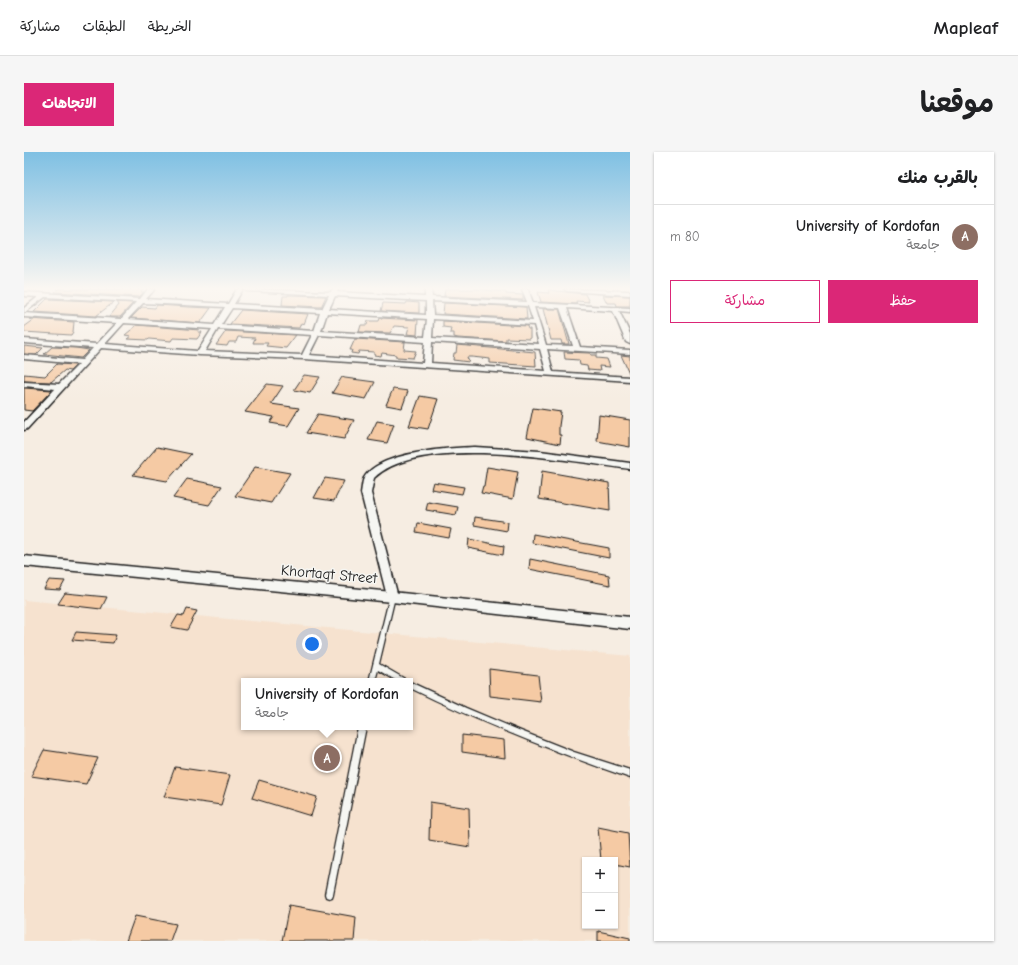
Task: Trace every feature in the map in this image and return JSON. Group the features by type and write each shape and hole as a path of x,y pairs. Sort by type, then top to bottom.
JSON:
{"street":[{"path":"24,427 29,417 62,387 118,326"},
{"path":"214,326 630,352"},
{"path":"200,354 217,326"},
{"path":"304,357 319,326"},
{"path":"427,365 429,326"},
{"path":"538,326 550,374"},
{"path":"569,326 577,349"},
{"path":"623,326 630,342"},
{"path":"24,341 200,354 304,357 630,380"},
{"path":"24,357 85,362"},
{"path":"24,384 62,387"},
{"path":"392,597 366,493 369,478 379,469 397,461 424,454 456,451 522,453 630,466"},
{"name":"Khortaqt Street","path":"24,561 392,597 630,623"}],"lane":[{"path":"373,678 392,597"},
{"path":"376,665 398,678"},
{"path":"413,685 490,721 597,763 630,774"},
{"path":"329,894 361,730"}],"shaded area":[{"path":"24,600 630,656 630,941 24,941"}],"building":[{"path":"74,326 71,335 24,332 24,327"},
{"path":"136,326 199,330 198,332 202,332 197,339 173,338 171,341 127,339 131,336 125,335"},
{"path":"261,326 300,326 299,328"},
{"path":"361,326 418,326 417,335 407,334 409,327 394,326 390,333 359,332"},
{"path":"527,326 528,329 530,329 530,339 506,338 506,341 458,338 454,337 454,333 450,333 451,328 443,327"},
{"path":"547,326 564,326 569,344 562,344 561,340 551,340"},
{"path":"226,331 296,335 286,348 266,346 268,343 253,343 255,338 238,337 236,342 229,342 227,346 216,345"},
{"path":"355,339 405,342 404,350 416,351 413,358 396,357 396,355 382,353 381,356 374,355 374,352 359,351 358,354 351,353 352,350 350,350"},
{"path":"457,345 535,352 536,366 490,363 490,359 472,357 467,357 469,362 453,360"},
{"path":"24,346 43,348 36,355 24,354"},
{"path":"52,347 89,350 81,358 44,354"},
{"path":"564,352 590,353 591,355 596,355 596,358 607,359 610,367 599,366 600,371 588,370 587,366 580,365 579,360 565,359"},
{"path":"621,355 630,356 630,375"},
{"path":"57,364 76,365 70,371 65,370 51,382 24,381 24,374 45,376"},
{"path":"304,375 320,377 310,393 294,390"},
{"path":"342,377 375,382 366,399 332,393"},
{"path":"267,384 283,386 271,404 299,408 288,426 270,423 274,417 245,412"},
{"path":"24,388 52,390 32,411 24,410"},
{"path":"393,389 408,391 402,408 386,405"},
{"path":"420,396 438,399 428,429 409,426"},
{"path":"533,408 561,412 559,426 559,435 561,435 560,444 527,437"},
{"path":"318,414 354,420 344,439 306,433"},
{"path":"599,415 630,420 630,447 597,441"},
{"path":"377,421 394,424 387,443 368,440"},
{"path":"157,447 191,454 167,481 133,475"},
{"path":"255,467 290,473 271,503 235,496"},
{"path":"487,467 518,472 513,499 481,493 484,486"},
{"path":"542,471 609,483 610,511 539,499"},
{"path":"325,478 344,481 334,501 314,498"},
{"path":"187,479 222,486 209,505 173,498"},
{"path":"433,482 464,487 462,494 431,489"},
{"path":"428,502 458,507 456,515 426,510"},
{"path":"475,517 508,522 507,531 474,525"},
{"path":"418,523 451,529 449,538 416,532"},
{"path":"533,534 609,548 609,558 532,543"},
{"path":"469,539 504,546 503,555 468,548"},
{"path":"530,559 609,575 610,585 529,569"},
{"path":"49,580 65,581 60,590 44,589"},
{"path":"65,593 107,597 101,609 58,604"},
{"path":"187,609 197,611 187,630 171,627 178,615 184,616"},
{"path":"76,632 116,635 113,643 72,640"},
{"path":"489,669 538,675 541,702 490,696"},
{"path":"462,735 504,740 505,758 462,752"},
{"path":"44,750 98,758 86,784 31,776"},
{"path":"175,767 230,775 221,805 164,797"},
{"path":"259,780 317,797 311,816 252,798"},
{"path":"430,802 469,808 470,847 429,840"},
{"path":"598,827 628,833 630,867 618,865 618,857 601,857"},
{"path":"289,905 356,917 354,941 282,941"},
{"path":"135,916 176,924 170,941 126,941"},
{"path":"598,931 630,938 630,941 598,941"}],"place":[{"name":"University of Kordofan","path":"327,758"}]}
